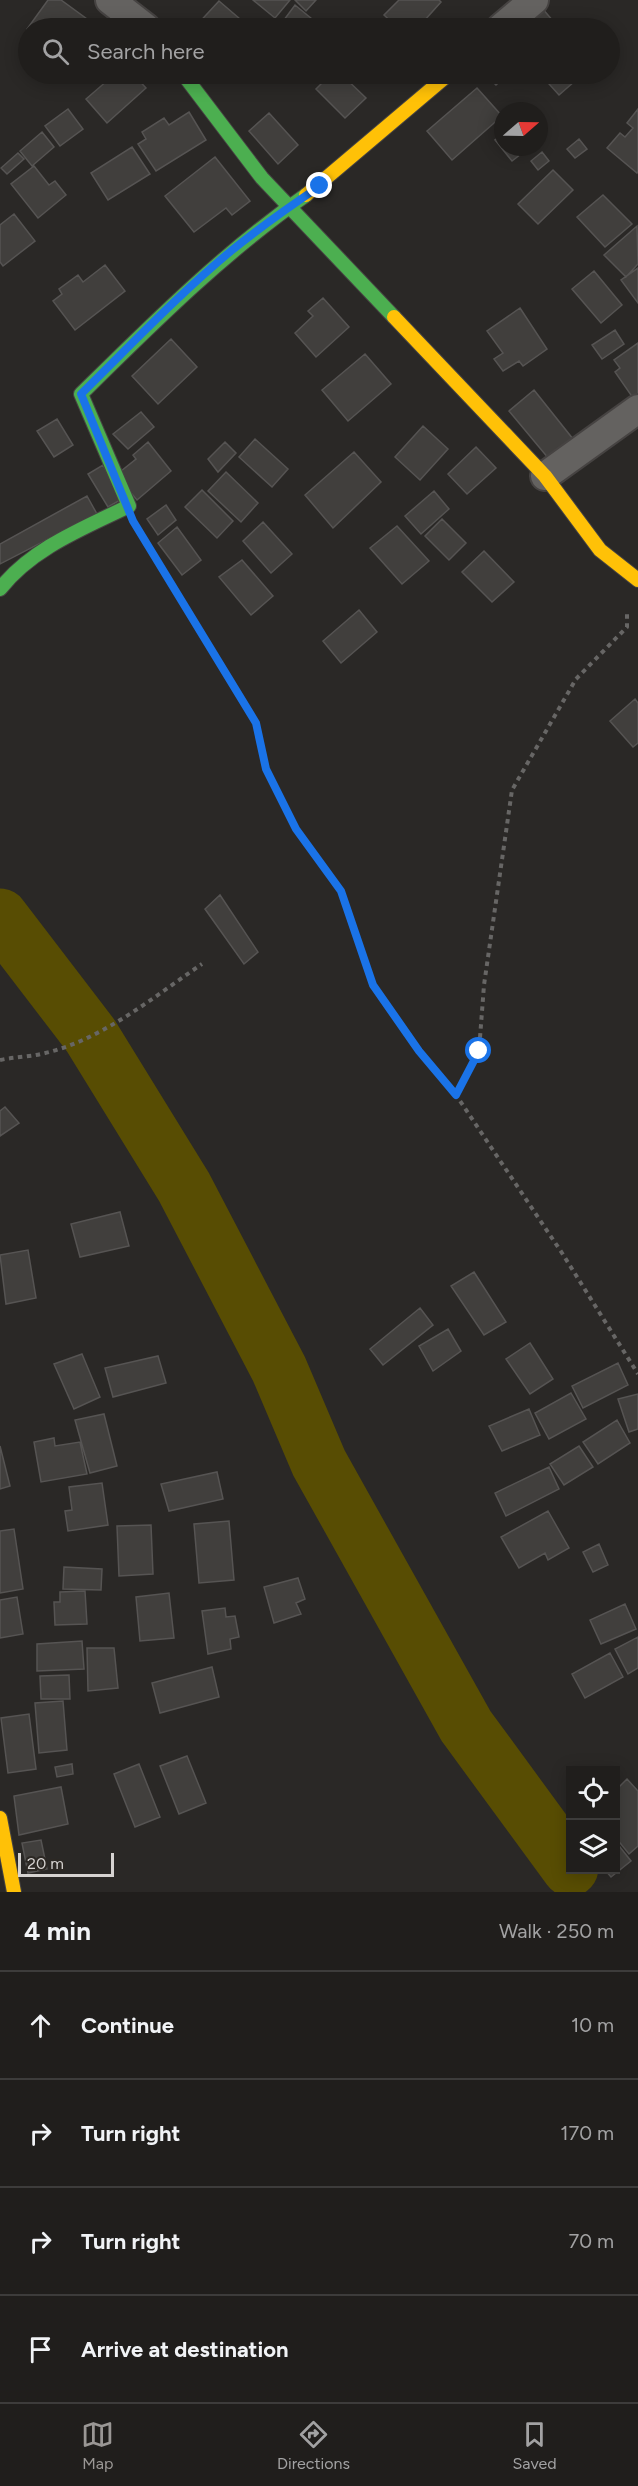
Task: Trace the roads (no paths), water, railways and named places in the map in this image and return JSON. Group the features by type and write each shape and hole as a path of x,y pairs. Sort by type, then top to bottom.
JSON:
{"street":[{"path":"110,0 133,18"},
{"path":"513,18 534,0"},
{"path":"191,84 262,178 545,476 600,550 632,576"},
{"path":"0,589 5,581 46,549 129,506 81,394 177,299 229,253 320,186 437,84"},
{"path":"545,476 638,409"},
{"path":"0,1818 14,1892"}],"waterway":[{"path":"0,917 91,1036 184,1187 279,1369 319,1463 466,1726 566,1863"}]}
